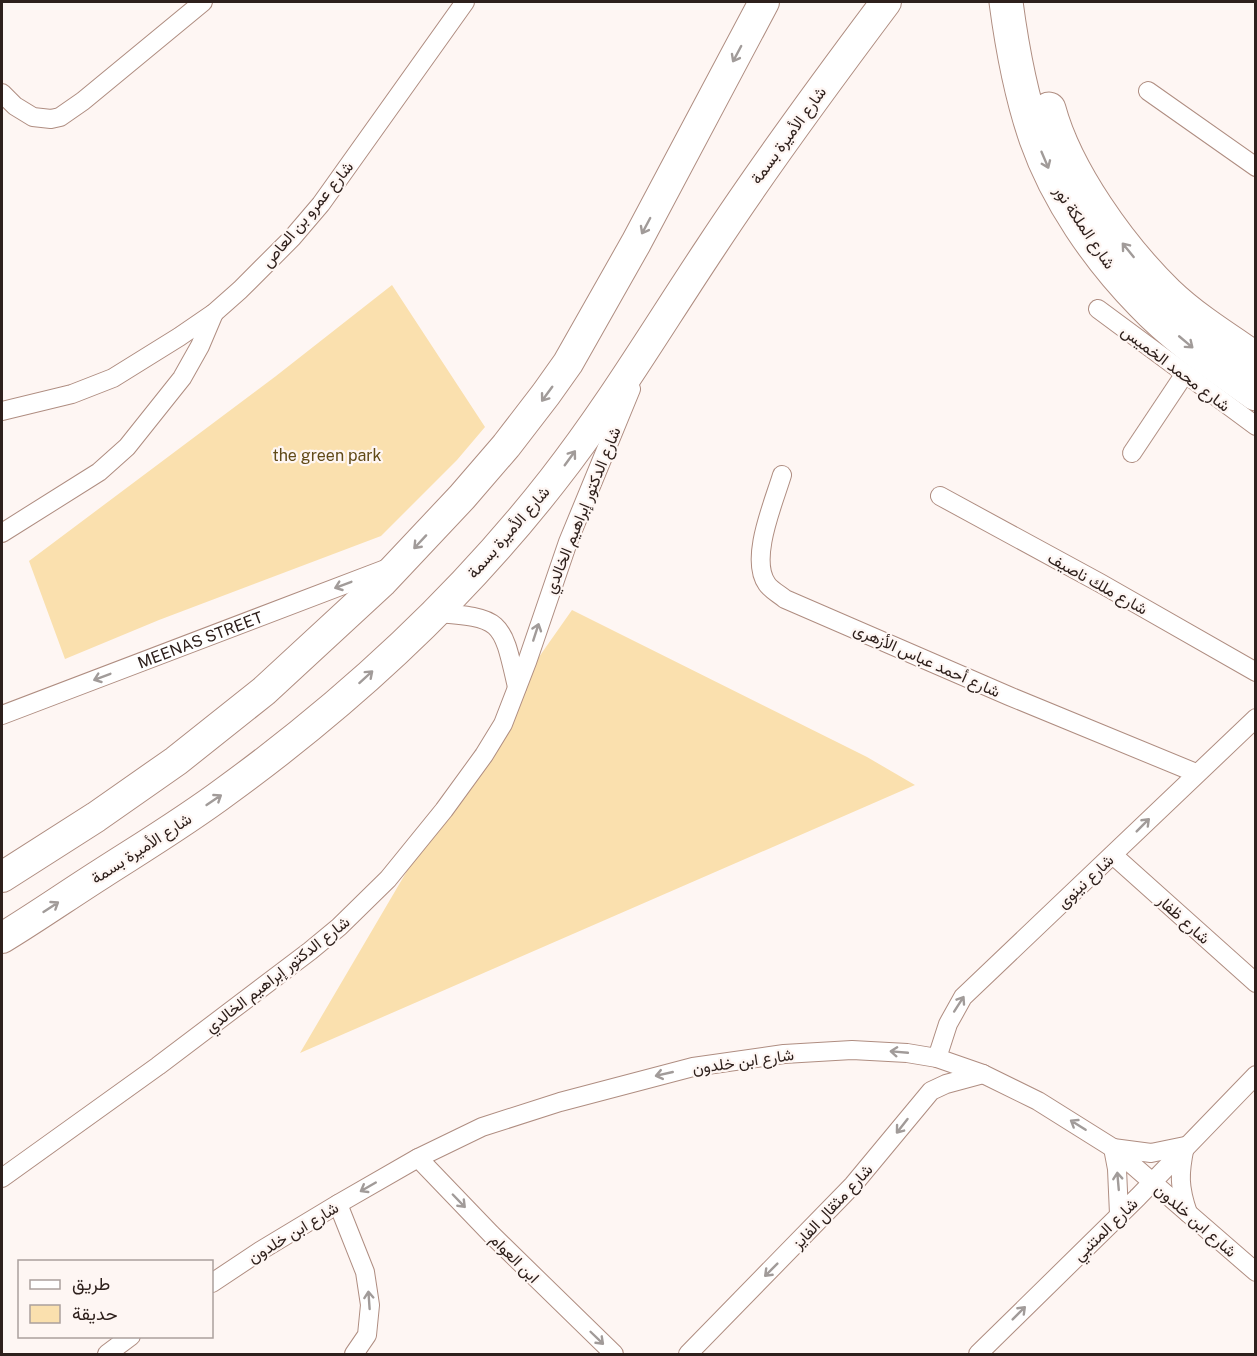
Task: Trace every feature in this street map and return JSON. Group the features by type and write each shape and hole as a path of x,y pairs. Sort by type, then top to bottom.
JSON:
{"highway":[{"name":"شارع الملكة نور","path":"1006,2 1025,103 1036,140 1063,197 1087,234 1119,277 1209,327 1256,359"},
{"name":"شارع الملكة نور","path":"1029,2 1035,53 1053,123 1085,188 1155,298 1192,347 1256,394"}],"main road":[{"path":"2,878 176,761 264,692 335,628 398,565 506,446 568,363 642,233 764,2"},
{"name":"شارع الأميرة بسمة","path":"2,938 225,792 335,705 434,613 476,569 553,481 654,335 742,199 886,2"}],"street":[{"path":"2,93 15,106 33,117 51,119 60,117 83,101 203,2"},
{"name":"شارع عمرو بن العاص","path":"2,411 72,394 113,378 214,313 266,266 321,204 465,2"},
{"path":"1148,91 1256,167"},
{"name":"شارع محمد الخميس","path":"1098,309 1184,375 1256,426"},
{"path":"2,533 99,472 127,447 182,378 200,346 214,313"},
{"name":"شارع الدكتور إبراهيم الخالدي","path":"2,1178 279,976 347,920 388,879 468,779 494,741 514,699 568,542 654,335"},
{"path":"1132,453 1184,375"},
{"name":"شارع أحمد عباس الأزهرى","path":"782,475 762,542 760,558 766,583 775,591 785,598 1009,696 1196,774"},
{"name":"شارع ملك ناصيف","path":"939,496 1100,583 1256,672"},
{"name":"MEENAS STREET","path":"2,715 398,565"},
{"path":"434,613 474,616 490,621 497,627 503,635 511,656 517,687"},
{"name":"شارع نينوى","path":"937,1058 948,1024 963,997 1256,718"},
{"name":"شارع ظفار","path":"1113,855 1256,983"},
{"name":"شارع ابن خلدون","path":"213,1282 338,1204 418,1158 482,1127 560,1102 693,1067 784,1054 852,1050 907,1053 937,1058 983,1074 1038,1101 1113,1148 1256,1272"},
{"name":"شارع مثقال الفايز","path":"688,1354 853,1185 931,1091 946,1084 983,1074"},
{"name":"شارع المتنبي","path":"978,1354 1256,1076"},
{"path":"1119,1214 1117,1169 1113,1148 1151,1153 1185,1146 1179,1173 1188,1215"},
{"name":"ابن العوام","path":"418,1158 490,1234 614,1354"},
{"path":"338,1204 365,1272 370,1305 367,1335 354,1354"},
{"path":"106,1354 128,1338"}],"green space":[{"name":"the green park","path":"392,285 485,427 457,460 381,536 159,620 65,659 29,561 276,376"},
{"path":"572,610 867,757 915,785 300,1053 501,711"}]}
